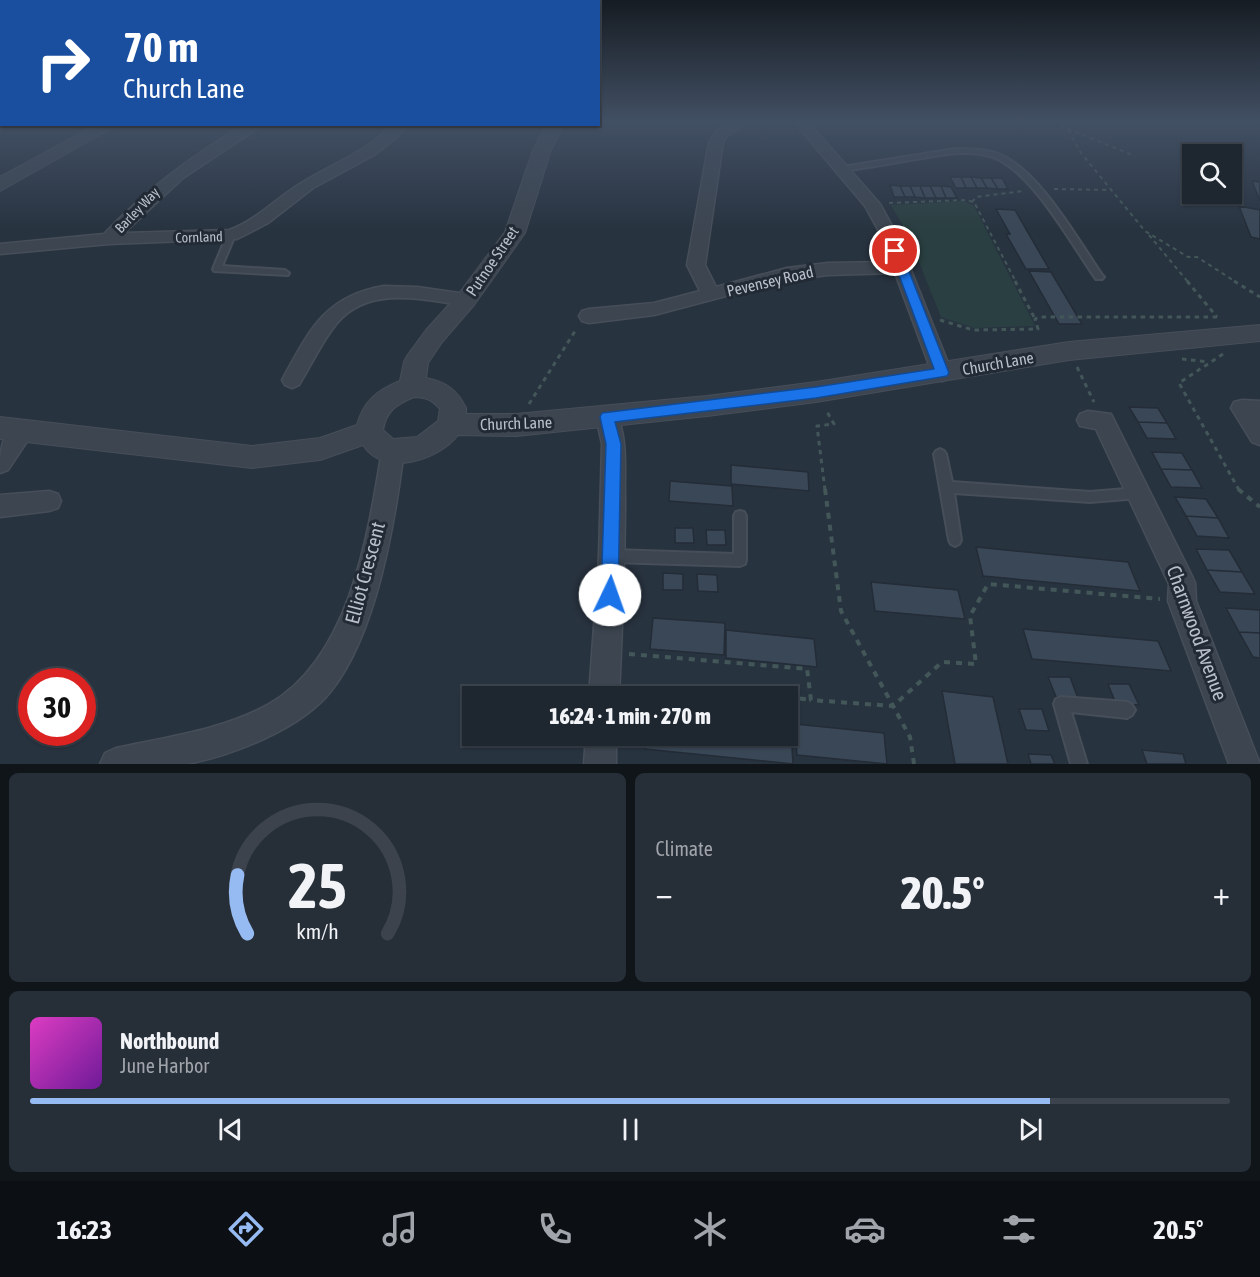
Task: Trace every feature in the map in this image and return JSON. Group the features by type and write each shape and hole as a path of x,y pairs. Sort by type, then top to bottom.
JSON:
{"street":[{"path":"5,180 46,159"},
{"name":"Barley Way","path":"109,239 138,208 197,159"},
{"name":"Cornland","path":"0,249 109,239 231,235 247,230 307,185 357,159"},
{"name":"Putnoe Street","path":"412,387 416,362 434,336 466,300 515,233 539,159"},
{"name":"Pevensey Road","path":"711,295 696,266 713,159"},
{"path":"833,159 872,204 889,235 942,373"},
{"name":"Pevensey Road","path":"589,316 654,309 788,274 828,269 902,267"},
{"path":"292,380 329,322 340,309 356,300 372,294 392,292 466,300"},
{"name":"Church Lane","path":"450,424 516,425 607,417 816,392 1069,351 1260,333"},
{"path":"412,387 430,388 444,394 453,408 450,424 440,437 419,449 393,450 377,444 369,432 371,414 388,396 412,387"},
{"path":"1260,409 1242,408 1260,436"},
{"path":"604,686 612,556 614,444 607,417"},
{"name":"Charnwood Avenue","path":"1095,420 1139,493 1182,583 1182,601 1245,764"},
{"path":"0,463 12,430 252,457 320,449 369,432"},
{"name":"Elliot Crescent","path":"116,764 226,737 267,721 302,700 325,674 349,633 357,612 388,487 393,450"},
{"path":"0,506 49,501"},
{"path":"600,764 601,746"}],"lane":[{"path":"842,169 916,159"},
{"path":"1003,159 1035,190 1099,277"},
{"path":"231,235 217,269 285,273"},
{"path":"939,454 947,487 955,540"},
{"path":"947,487 1090,497 1139,493"},
{"path":"612,556 740,560 740,516"},
{"path":"1079,764 1061,704 1127,710"}],"path":[{"path":"1086,159 1234,335"},
{"path":"972,202 976,197 991,194 1035,190 1111,190"},
{"path":"872,204 966,200 972,202 1035,319 1038,329 973,330 919,313"},
{"path":"1145,231 1188,257 1198,255 1260,297"},
{"path":"516,425 573,332 589,316"},
{"path":"1035,319 1039,317 1217,317"},
{"path":"1069,351 1095,420"},
{"path":"1210,362 1179,383 1240,492 1260,507"},
{"path":"816,392 834,424 817,426 842,611 910,737 914,764"},
{"path":"798,698 893,706 942,662 976,663 970,616 988,584 1182,601"},
{"path":"607,652 807,669 811,700"}],"green space":[{"path":"964,201 974,206 1035,326 974,328 941,317 908,235 891,205"}],"building":[{"path":"950,177 961,177 966,188 956,188"},
{"path":"961,177 971,177 977,188 966,188"},
{"path":"971,177 981,178 987,188 977,188"},
{"path":"981,178 991,178 998,189 987,188"},
{"path":"991,178 1002,178 1008,189 998,189"},
{"path":"1252,181 1260,182 1260,201"},
{"path":"890,185 900,186 905,197 894,197"},
{"path":"900,186 910,186 915,197 905,197"},
{"path":"910,186 920,186 925,198 915,197"},
{"path":"920,186 930,186 936,198 925,198"},
{"path":"930,186 941,186 946,198 936,198"},
{"path":"941,186 951,187 957,198 946,198"},
{"path":"1239,206 1260,210 1260,239 1251,237"},
{"path":"996,209 1015,210 1049,269 1026,269 1006,234 1010,234"},
{"path":"1029,271 1051,272 1082,324 1059,324"},
{"path":"1129,407 1158,408 1167,423 1138,422"},
{"path":"1138,422 1167,423 1176,439 1147,438"},
{"path":"1152,452 1182,453 1192,470 1161,469"},
{"path":"731,465 808,472 809,491 731,484"},
{"path":"1161,469 1192,470 1202,488 1171,487"},
{"path":"670,481 732,486 733,506 669,501"},
{"path":"1175,497 1206,499 1218,518 1186,516"},
{"path":"1186,516 1218,518 1229,538 1197,536"},
{"path":"675,528 693,528 694,543 675,543"},
{"path":"706,530 725,530 726,545 707,545"},
{"path":"976,547 1128,562 1140,591 983,576"},
{"path":"1196,549 1229,550 1242,572 1207,570"},
{"path":"1207,570 1242,572 1255,594 1220,592"},
{"path":"663,573 683,574 683,590 663,590"},
{"path":"697,574 717,575 718,592 698,591"},
{"path":"871,582 958,590 965,619 875,611"},
{"path":"1226,608 1260,610 1260,633 1239,632"},
{"path":"653,618 725,623 724,655 650,649"},
{"path":"1023,629 1158,641 1171,671 1032,659"},
{"path":"726,630 814,639 817,667 726,658"},
{"path":"1239,632 1260,633 1260,658 1253,657"},
{"path":"1048,677 1070,677 1078,698 1056,697"},
{"path":"1108,684 1129,684 1139,705 1116,704"},
{"path":"942,691 993,697 1008,764 955,764"},
{"path":"1019,709 1042,709 1049,731 1026,730"},
{"path":"798,724 884,733 887,764 797,755"},
{"path":"645,746 792,746 793,764 645,749"},
{"path":"1142,750 1183,754 1186,764 1147,764"},
{"path":"1028,754 1051,755 1055,764 1031,764"}],"route":[{"path":"610,595 614,444 607,417 816,392 942,373 895,251"}]}
